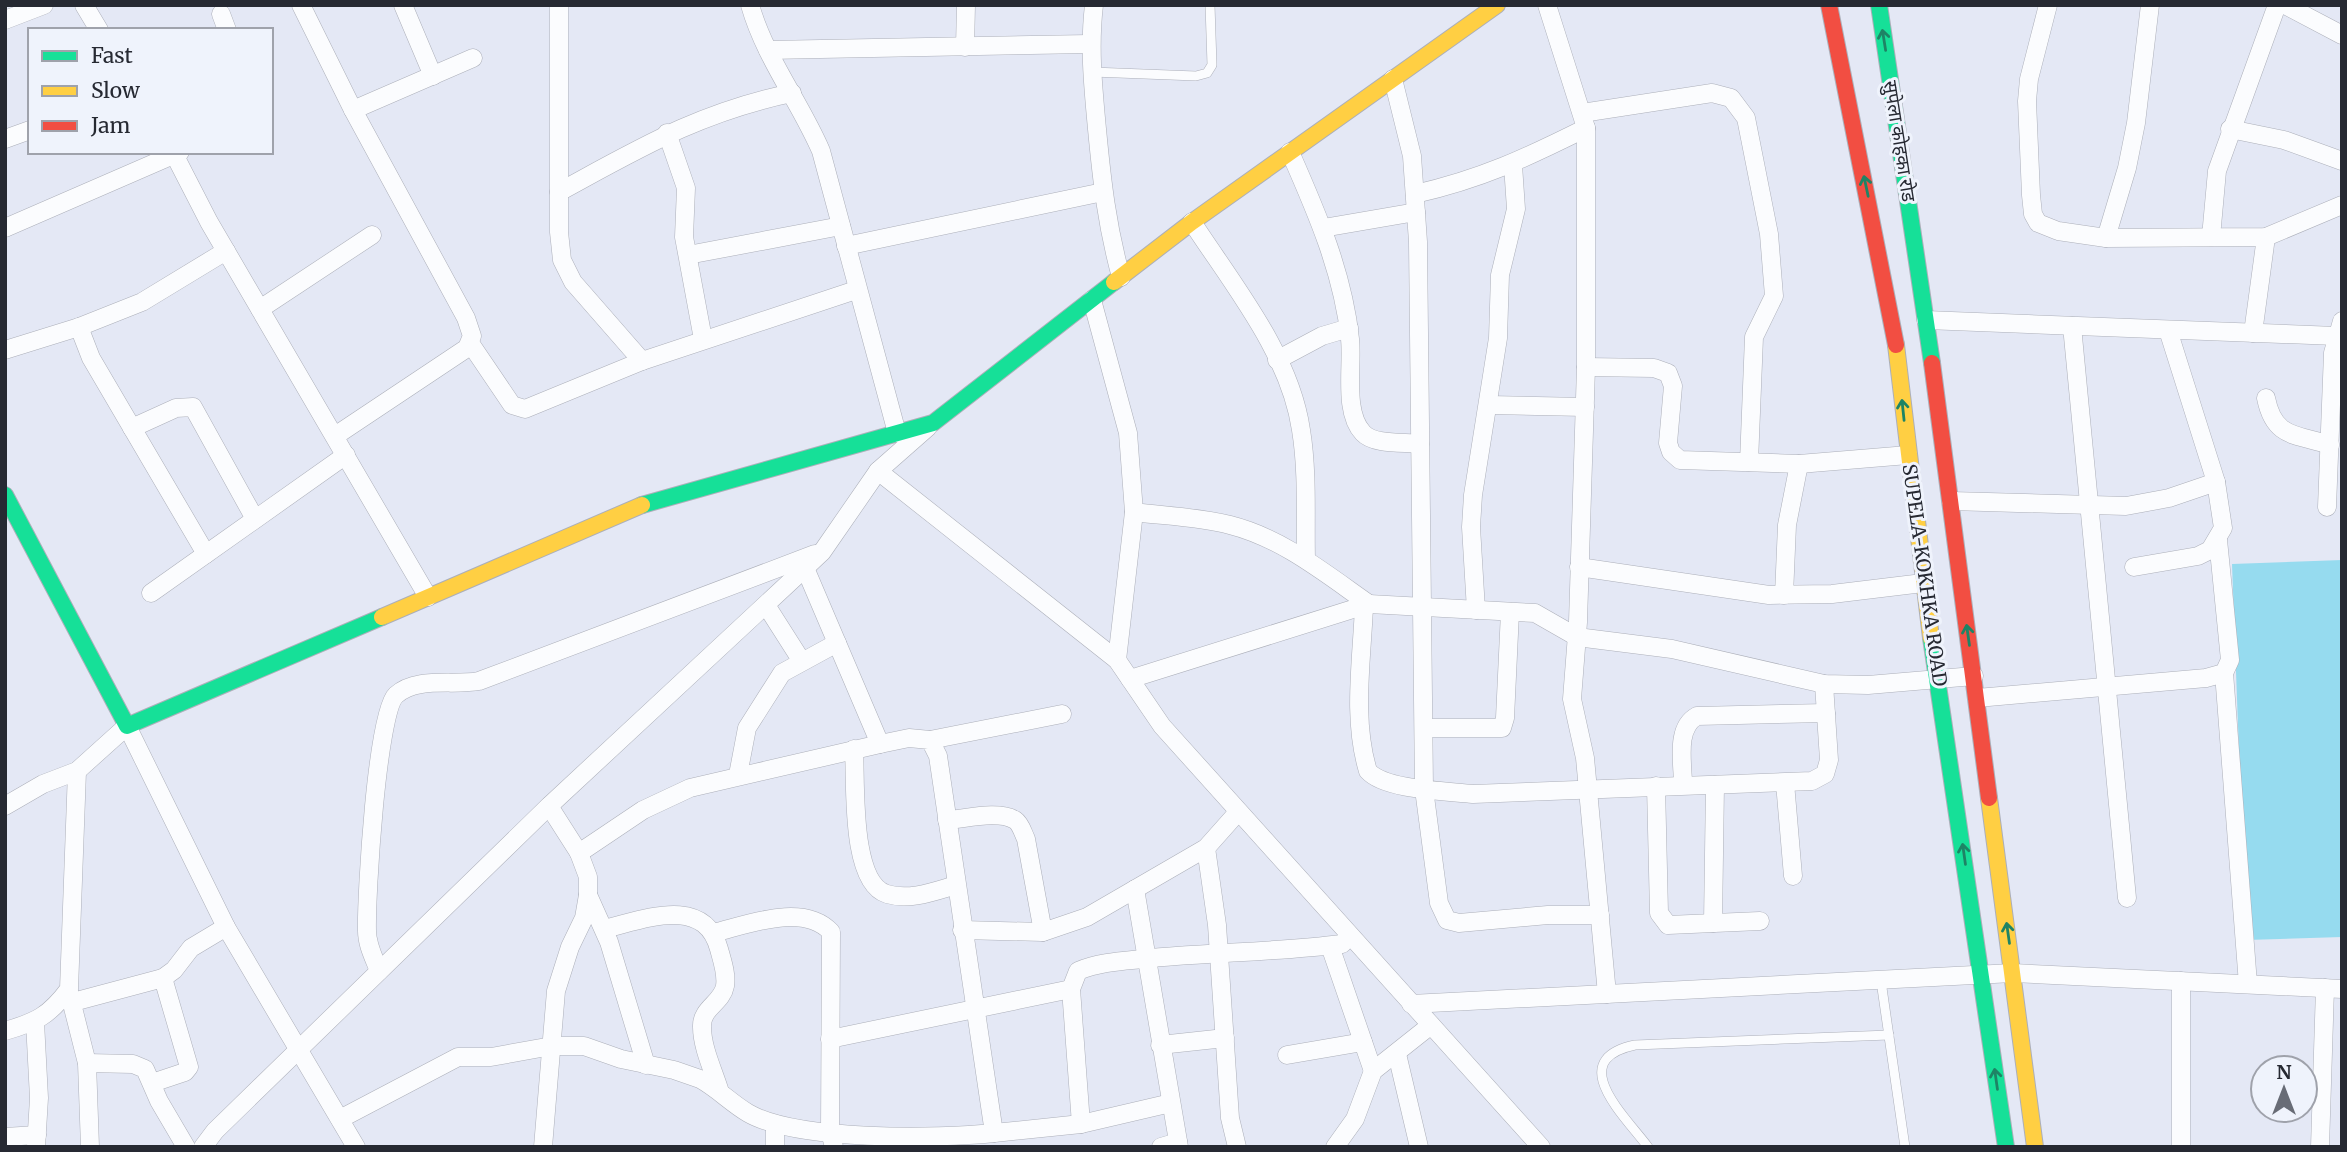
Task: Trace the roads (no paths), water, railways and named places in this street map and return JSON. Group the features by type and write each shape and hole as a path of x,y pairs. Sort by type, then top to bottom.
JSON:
{"street":[{"path":"84,5 98,28"},
{"path":"301,5 353,110 466,318 471,329 470,343 503,395 519,409 531,408 642,360 856,290"},
{"path":"403,5 433,75"},
{"path":"559,5 559,232 562,260 587,302 642,360"},
{"path":"750,5 768,50 821,151 856,290 897,433"},
{"path":"965,47 966,5"},
{"path":"1094,5 1089,44 1106,224 1121,277"},
{"path":"203,1147 215,1131 549,806 822,552 878,471 933,423 1192,222 1497,5"},
{"path":"1547,5 1584,120 1586,367 1577,637 1572,699 1585,758 1607,994"},
{"name":"SUPELA-KOKHKA ROAD","path":"1829,5 1893,318 1923,583 2006,1147"},
{"name":"सुपेला कोहका रोड","path":"1879,5 1921,277"},
{"path":"2048,5 2026,101 2033,214 2038,223 2047,228 2106,238 2266,237 2342,205"},
{"path":"2106,238 2127,168 2136,123 2150,5"},
{"path":"2211,237 2217,171 2277,5"},
{"path":"2285,5 2342,35"},
{"path":"5,20 32,8"},
{"path":"768,50 1089,44"},
{"path":"353,110 473,58"},
{"path":"1393,79 1412,156 1415,203 1424,607 1424,789 1439,903 1447,920 1459,923 1548,915 1600,915"},
{"path":"559,192 667,133 742,103 792,93"},
{"path":"1323,228 1415,203 1513,165 1584,120 1712,93 1731,98 1746,118 1769,234 1774,296 1754,337 1749,462"},
{"path":"2230,129 2284,140 2342,161"},
{"path":"5,139 28,132"},
{"path":"667,133 686,188 684,237 703,339"},
{"path":"1290,152 1323,228 1345,303 1349,328 1352,397 1359,427 1373,439 1420,444"},
{"path":"5,228 174,154"},
{"path":"177,154 226,251 428,597"},
{"path":"1476,610 1471,527 1498,338 1500,275 1516,209 1513,165"},
{"path":"846,246 1103,192"},
{"path":"1192,222 1268,340 1290,390 1301,428 1306,559"},
{"path":"688,255 841,226"},
{"path":"260,309 372,235"},
{"path":"2253,333 2266,237"},
{"path":"5,350 79,327 142,302 226,251"},
{"name":"SUPELA-KOKHKA ROAD","path":"1921,277 2035,1147"},
{"path":"1092,300 1128,433 1134,512 1117,660"},
{"path":"1927,320 2253,333 2339,329 2328,507"},
{"path":"2072,326 2127,898"},
{"path":"79,327 91,358 206,554"},
{"path":"1277,360 1322,335 1349,328"},
{"path":"2168,330 2216,482 2223,515 2218,540 2230,660 2224,673 2248,984"},
{"path":"335,436 470,343"},
{"path":"1586,367 1662,370 1672,378 1668,443 1675,457 1799,464 1908,455"},
{"path":"2266,398 2270,417 2277,427 2330,445"},
{"path":"1489,405 1585,407"},
{"path":"132,428 176,408 193,407 256,519"},
{"path":"5,806 43,784 77,771 127,726 649,503 933,423"},
{"path":"151,593 346,455"},
{"path":"1784,595 1787,525 1799,464"},
{"path":"878,471 1117,660 1162,726 1541,1147"},
{"path":"1951,501 2147,504 2216,482"},
{"path":"5,495 127,726 226,927 340,1119 347,1144"},
{"path":"1134,512 1230,525 1270,540 1306,559 1367,605"},
{"path":"2134,567 2198,556 2218,540"},
{"path":"379,971 367,932 379,752 386,714 391,700 399,692 429,683 479,681 822,552"},
{"path":"1579,567 1784,595 1832,594 1923,583"},
{"path":"805,568 880,744"},
{"path":"766,605 801,660"},
{"path":"1367,605 1360,701 1362,745 1368,771 1380,780 1424,789 1473,794 1812,781 1825,774 1829,760 1824,684"},
{"path":"1130,679 1367,605 1535,613 1577,637 1672,649 1824,684 1868,685 1974,676"},
{"path":"1424,728 1502,728 1506,718 1510,612"},
{"path":"738,775 747,729 782,673 801,660 837,643"},
{"path":"1976,698 2206,678 2224,673"},
{"path":"1683,785 1683,732 1689,720 1697,716 1826,713"},
{"path":"579,853 643,810 690,788 909,738 930,740 1062,714"},
{"path":"930,740 938,756 994,1133"},
{"path":"855,749 861,861 874,888 888,895 903,896 956,885"},
{"path":"77,771 71,996 87,1063 90,1147"},
{"path":"1785,783 1793,876"},
{"path":"1713,923 1715,785"},
{"path":"1656,786 1661,918 1668,925 1760,921"},
{"path":"543,1147 556,991 570,947 583,918 588,895 588,877 579,853 549,806"},
{"path":"962,930 1043,932 1087,916 1206,848 1238,812"},
{"path":"947,820 995,817 1015,820 1026,839 1043,932"},
{"path":"1206,848 1219,952 1230,1118 1237,1147"},
{"path":"1135,889 1149,959 1160,1045 1171,1103 1172,1145"},
{"path":"588,895 604,929 646,1065"},
{"path":"604,929 673,914 690,914 713,933 722,960 725,986 723,994 707,1010 702,1026 719,1089"},
{"path":"713,933 791,918 811,919 823,924 831,932 832,1139"},
{"path":"5,1031 35,1022 71,996 163,978 174,970 191,948 226,927"},
{"path":"1081,1124 1071,989 1074,974 1088,967 1149,959 1330,946 1342,944 1349,936"},
{"path":"1330,946 1373,1071"},
{"path":"1411,1004 2013,973 2333,988 2320,1147"},
{"path":"152,1083 184,1072 190,1064 163,978"},
{"path":"2181,981 2181,1147"},
{"path":"830,1039 1071,989"},
{"path":"5,1137 37,1141 39,1098 35,1022"},
{"path":"1335,1147 1355,1119 1373,1071 1431,1025"},
{"path":"1160,1045 1225,1038"},
{"path":"1287,1055 1363,1042"},
{"path":"340,1119 458,1057 491,1057 552,1046 583,1046 646,1065 674,1070 719,1089 748,1113 775,1124 832,1139 949,1142 994,1133 1081,1124 1171,1103"},
{"path":"1397,1054 1419,1147"},
{"path":"87,1063 139,1066 152,1083 186,1147"},
{"path":"775,1124 775,1147"}],"lane":[{"path":"1092,72 1196,76 1207,73 1212,65 1210,5"},
{"path":"1881,981 1905,1147"},
{"path":"1648,1147 1601,1081 1602,1065 1613,1052 1635,1045 1889,1035"}],"water":[{"path":"2342,560 2342,937 2246,940 2232,564"}]}
